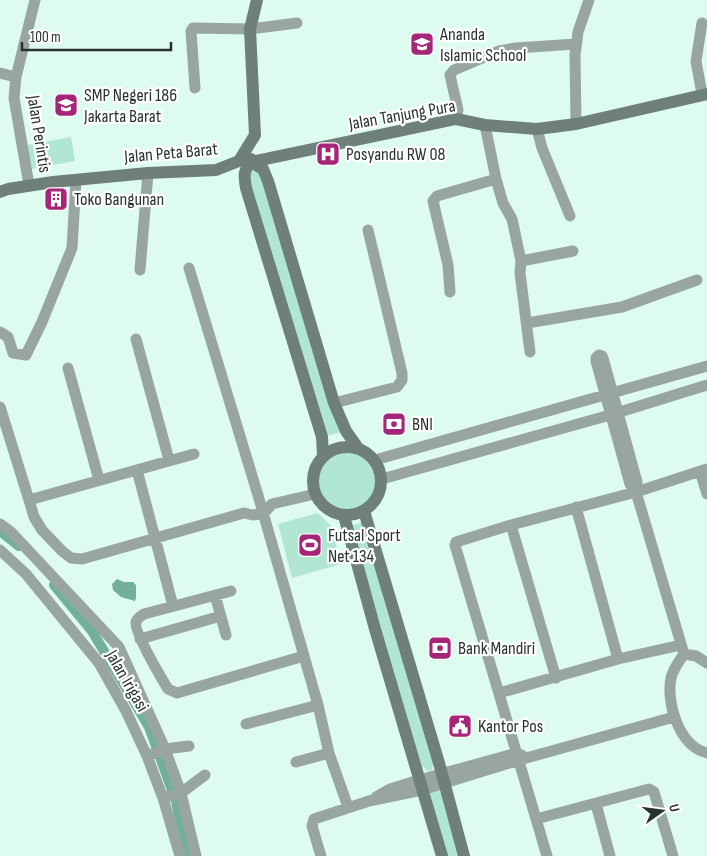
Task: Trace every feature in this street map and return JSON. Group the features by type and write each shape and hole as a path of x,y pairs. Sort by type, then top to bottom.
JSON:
{"street":[{"name":"Jalan Perintis","path":"29,185 14,98 16,77 35,0"},
{"path":"257,0 250,29 255,135 247,149 251,162 263,169 334,403 346,431 358,448"},
{"path":"576,124 576,44 589,0"},
{"path":"195,88 191,29 250,29 297,23"},
{"path":"702,23 696,61 705,94"},
{"path":"456,119 458,110 450,75 454,70 499,51 576,44"},
{"path":"0,72 16,77"},
{"name":"Jalan Tanjung Pura","path":"251,162 456,119 537,129 576,124 705,94"},
{"path":"485,124 496,179 503,202 512,219 521,261 520,273 528,323 530,352"},
{"path":"537,129 542,148 570,216"},
{"name":"Jalan Peta Barat","path":"0,192 29,185 76,180 148,173 216,170 239,161 247,149"},
{"path":"251,162 243,175 322,438 323,456"},
{"path":"140,270 148,173"},
{"path":"450,292 448,264 433,201 434,198 496,179"},
{"path":"0,332 8,337 13,353 26,355 42,322 72,248 76,180"},
{"path":"334,403 396,387 402,380 402,373 368,230"},
{"path":"262,240 284,234"},
{"path":"521,261 573,251"},
{"path":"189,268 266,503 264,514 318,705 329,753 348,807"},
{"path":"528,323 622,307 697,280"},
{"path":"136,339 169,460"},
{"path":"375,460 707,366"},
{"path":"68,368 99,480"},
{"path":"382,479 614,414 707,385"},
{"path":"609,395 637,482 636,492 683,649 671,676 670,693 674,717 691,744 700,751 707,753"},
{"path":"0,407 34,517 42,530 71,558 82,559 244,513 253,515 264,514"},
{"path":"345,446 358,448 369,454 375,460 382,479 378,497 364,511 353,516 344,516 328,510 321,504 315,494 312,483 314,470 323,456 345,446"},
{"path":"29,500 194,454"},
{"path":"137,470 173,606"},
{"path":"547,856 536,819 522,757 499,693 456,545 458,540 636,492 704,470 707,494"},
{"path":"244,513 250,506 315,494"},
{"path":"576,507 618,659"},
{"path":"364,511 443,778 464,856"},
{"path":"344,516 375,629 442,856"},
{"path":"0,524 11,532 119,647 156,753 196,856"},
{"path":"512,525 556,678"},
{"name":"Jalan Irigasi","path":"0,550 26,574 99,663 126,711 156,753 172,795 180,856"},
{"path":"231,591 139,617 136,622 136,629 168,689 177,692 304,656"},
{"path":"215,595 226,635"},
{"path":"140,638 221,616"},
{"path":"499,693 618,659 683,649 707,663"},
{"path":"246,724 318,705"},
{"path":"321,856 312,822 314,819 443,778 674,717"},
{"path":"156,753 189,746"},
{"path":"296,762 329,753"},
{"path":"172,795 205,774"},
{"path":"536,819 649,790 654,792 673,856"},
{"path":"596,804 610,856"}],"shaded area":[{"path":"71,137 75,161 32,169 27,145"},
{"path":"251,162 268,181 346,431 322,437 246,167"},
{"path":"354,447 366,453 375,462 381,474 379,494 371,505 354,515 340,515 323,505 315,494 313,474 323,457 334,449"},
{"name":"Futsal Sport Net 134","path":"318,513 331,526 341,564 292,578 278,524"},
{"path":"367,521 439,763 433,765 432,770 427,771 424,767 416,769 347,527"},
{"path":"117,579 124,582 133,582 136,585 135,601 121,597 113,590 112,584"},
{"path":"445,784 464,856 442,856 422,790"}],"waterway":[{"path":"0,531 19,546"},
{"path":"54,585 92,631 149,727 176,801 186,856"}],"place":[{"name":"Ananda Islamic School","path":"422,44"},
{"name":"SMP Negeri 186 Jakarta Barat","path":"66,105"},
{"name":"Posyandu RW 08","path":"328,154"},
{"name":"Toko Bangunan","path":"56,199"},
{"name":"BNI","path":"394,424"},
{"name":"Futsal Sport Net 134","path":"310,545"},
{"name":"Bank Mandiri","path":"440,648"},
{"name":"Kantor Pos","path":"460,726"}]}
